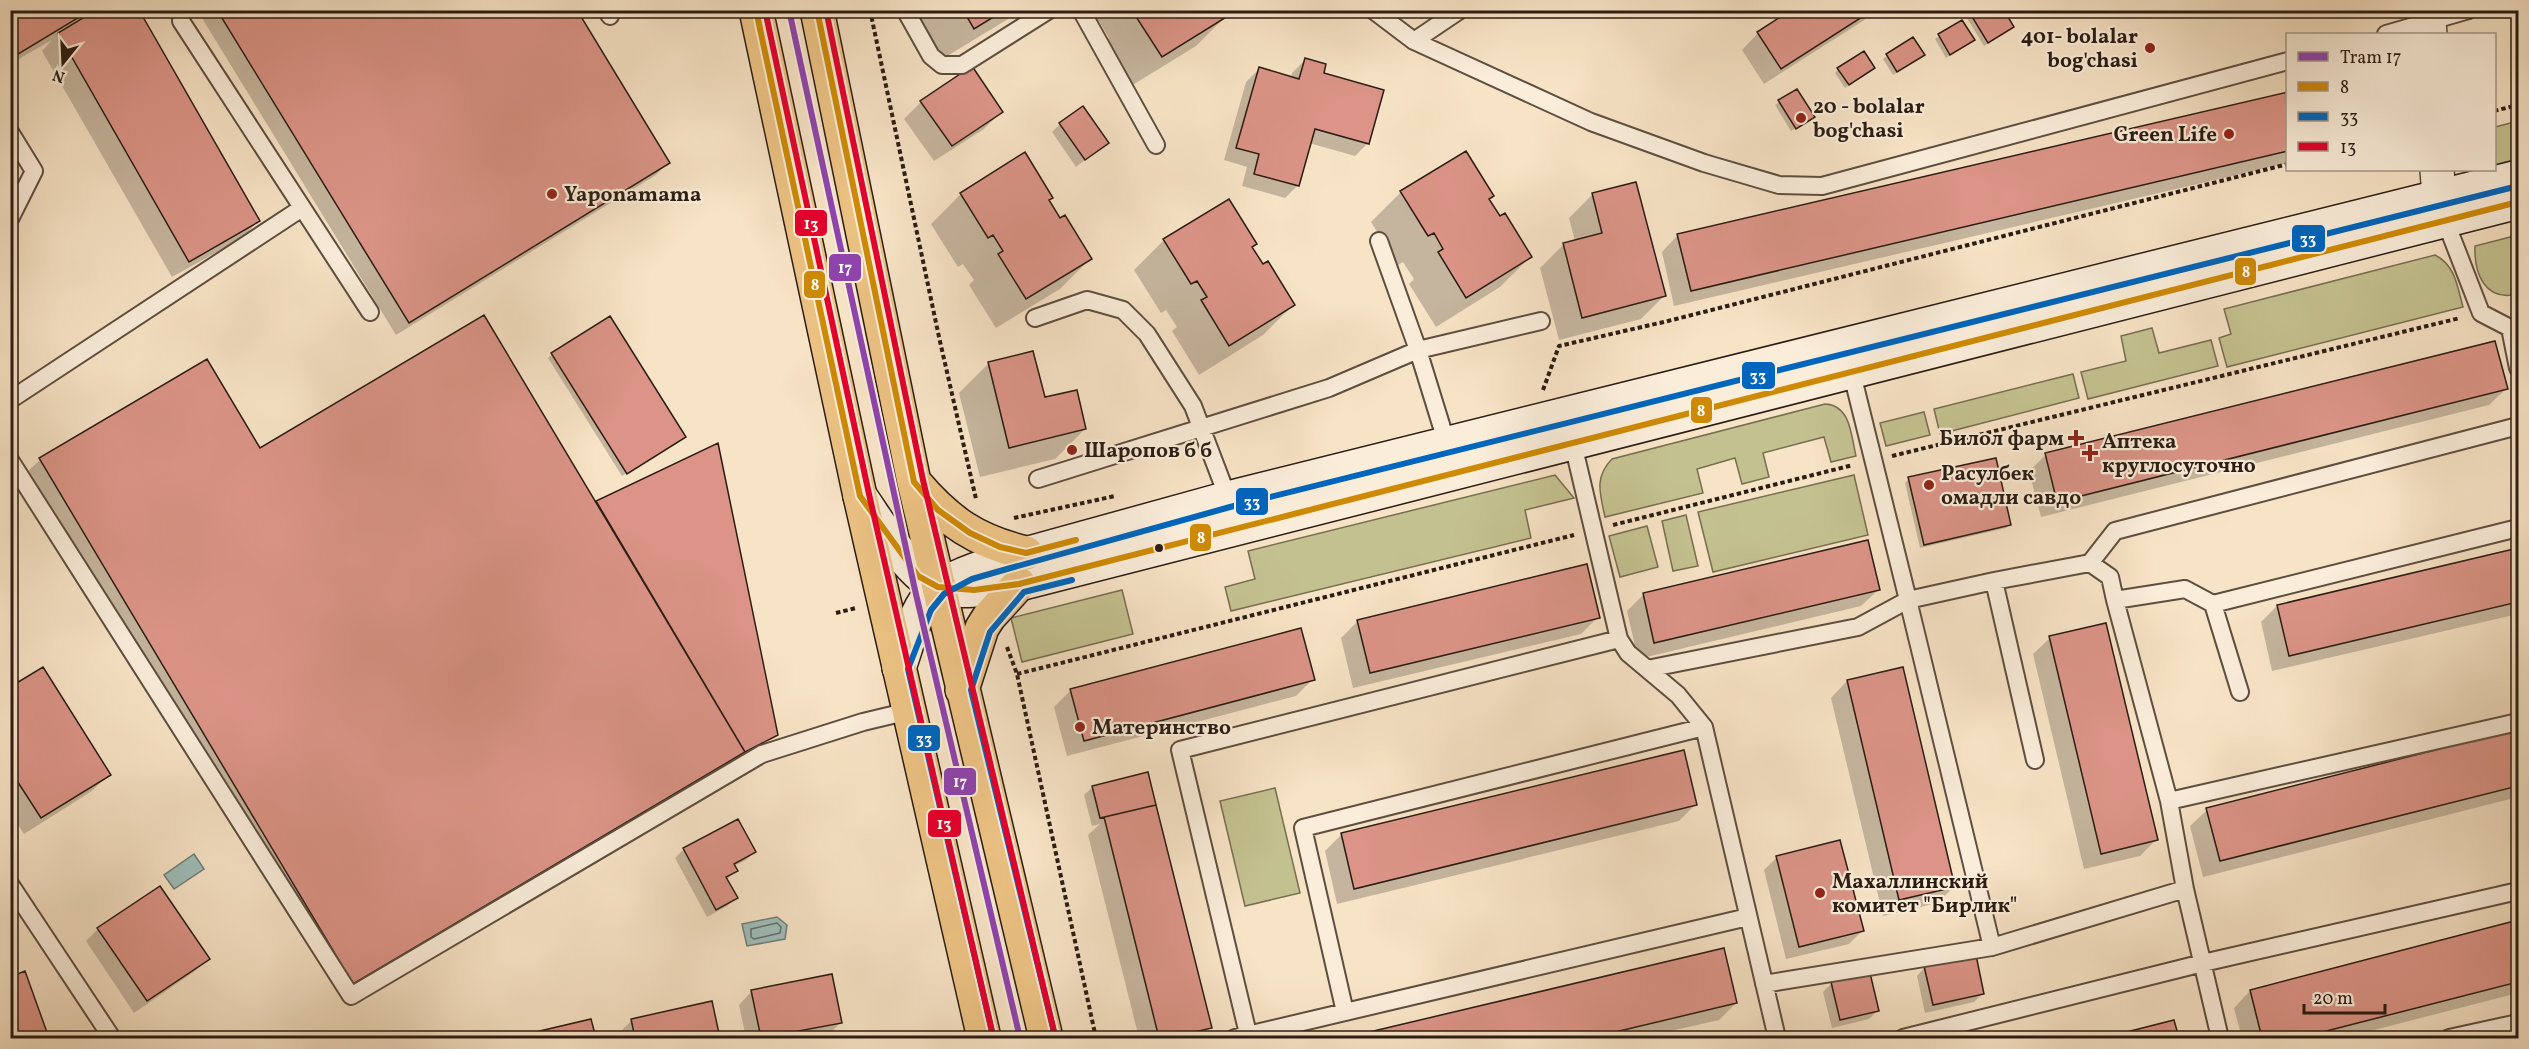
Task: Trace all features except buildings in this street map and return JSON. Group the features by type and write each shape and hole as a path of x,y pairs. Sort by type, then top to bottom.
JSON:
{"main road":[{"path":"756,10 860,496 984,1038"},
{"path":"817,10 914,482 1046,1038"},
{"path":"899,668 923,605 938,587 969,571 1022,569 1573,444 1848,358 2440,195 2518,177"},
{"path":"2440,195 2518,202"},
{"path":"962,690 982,628 1022,569 1228,498 1447,444 1848,358"},
{"path":"914,482 938,510 970,533 1000,547 1022,569"},
{"path":"860,496 918,576 938,587"}],"lane":[{"path":"908,15 931,56 942,65 962,65 1049,10"},
{"path":"1081,10 1156,145"},
{"path":"1373,10 1414,41 1591,122 1704,163 1779,185 1822,186 2286,62"},
{"path":"1414,41 1460,10"},
{"path":"2390,33 2469,10"},
{"path":"181,21 370,312"},
{"path":"10,132 34,171 10,219"},
{"path":"2440,195 2481,313 2510,328 2518,368"},
{"path":"10,400 302,208"},
{"path":"1378,241 1418,350 1447,444"},
{"path":"1035,318 1087,300 1123,310 1147,334 1193,406 1228,498"},
{"path":"1038,479 1329,388 1418,350 1541,321"},
{"path":"1848,358 1992,947"},
{"path":"1647,669 1858,627 1908,600 1994,580 2090,563 2115,531 2518,426"},
{"path":"1573,444 1619,639 1628,653 1678,695 1704,727 1778,1038"},
{"path":"10,460 351,996 762,754 863,722 909,711"},
{"path":"2115,600 2185,589 2213,604 2518,528"},
{"path":"2090,563 2110,577 2169,801 2185,889 2220,1038"},
{"path":"1994,580 2035,760"},
{"path":"2213,604 2240,692"},
{"path":"1619,639 1180,750 1244,1037 1748,917"},
{"path":"2169,801 2518,722"},
{"path":"1345,1012 1303,828 1704,727"},
{"path":"10,884 112,1038"},
{"path":"1764,984 1992,947 2185,889"},
{"path":"1903,1038 2203,963 2518,891"},
{"path":"2449,1038 2518,1023"}],"path":[{"path":"870,10 939,337 978,507"},
{"path":"2496,110 2518,105"},
{"path":"1541,394 1560,346 2286,165"},
{"path":"1017,674 1872,461 2481,313"},
{"path":"1009,520 1125,493"},
{"path":"836,614 860,607"},
{"path":"1006,644 1017,674 1096,1038"}],"shaded area":[{"path":"2518,121 2518,159 2496,165 2496,127"},
{"path":"2518,235 2518,294 2497,294 2484,284 2479,276 2475,246"},
{"path":"2435,255 2452,271 2463,307 2227,367 2219,338 2231,334 2224,309"},
{"path":"2152,328 2159,353 2211,340 2218,366 2088,399 2081,372 2126,361 2121,336"},
{"path":"2073,374 2079,398 1940,434 1934,409"},
{"path":"1825,404 1834,406 1845,416 1851,431 1856,456 1831,462 1824,437 1763,453 1769,477 1742,484 1735,458 1697,469 1703,493 1605,517 1600,486 1603,472 1612,459"},
{"path":"1924,412 1930,435 1886,446 1880,423"},
{"path":"1555,475 1574,498 1525,510 1531,538 1231,611 1225,587 1255,579 1248,551"},
{"path":"1854,475 1868,535 1713,572 1698,512"},
{"path":"1686,515 1698,566 1673,571 1662,521"},
{"path":"1647,526 1658,567 1620,577 1609,536"},
{"path":"1122,590 1133,634 1022,662 1011,618"},
{"path":"1275,788 1300,893 1245,906 1220,801"}],"water":[{"path":"194,854 204,869 174,889 164,875"},
{"path":"777,917 787,925 785,939 747,946 742,924"}],"tram line":[{"name":"17","path":"789,10 915,590 1020,1038"}],"transit line":[{"name":"8","path":"756,10 860,496 918,576 938,587 974,590 1019,584 2518,202"},
{"name":"13","path":"765,10 869,494 993,1036"},
{"name":"8","path":"817,10 914,482 938,510 970,533 1000,547 1026,553 1076,540"},
{"name":"13","path":"826,10 923,480 1055,1036"},
{"name":"33","path":"993,1036 908,669 931,610 944,594 972,579 1230,507 2518,186"},
{"name":"33","path":"1055,1036 971,690 990,632 1024,592 1072,580"}],"place":[{"name":"401- bolalar bog'chasi","path":"2150,48"},
{"name":"20 - bolalar bog'chasi","path":"1801,118"},
{"name":"Green Life","path":"2229,134"},
{"name":"Yaponamama","path":"552,194"},
{"name":"Билол фарм","path":"2076,438"},
{"name":"Шаропов б б","path":"1072,450"},
{"name":"Аптека круглосуточно","path":"2090,453"},
{"name":"Расулбек омадли савдо","path":"1929,485"},
{"name":"Материнство","path":"1080,727"},
{"name":"Махаллинский комитет \"Бирлик\"","path":"1820,893"}]}
